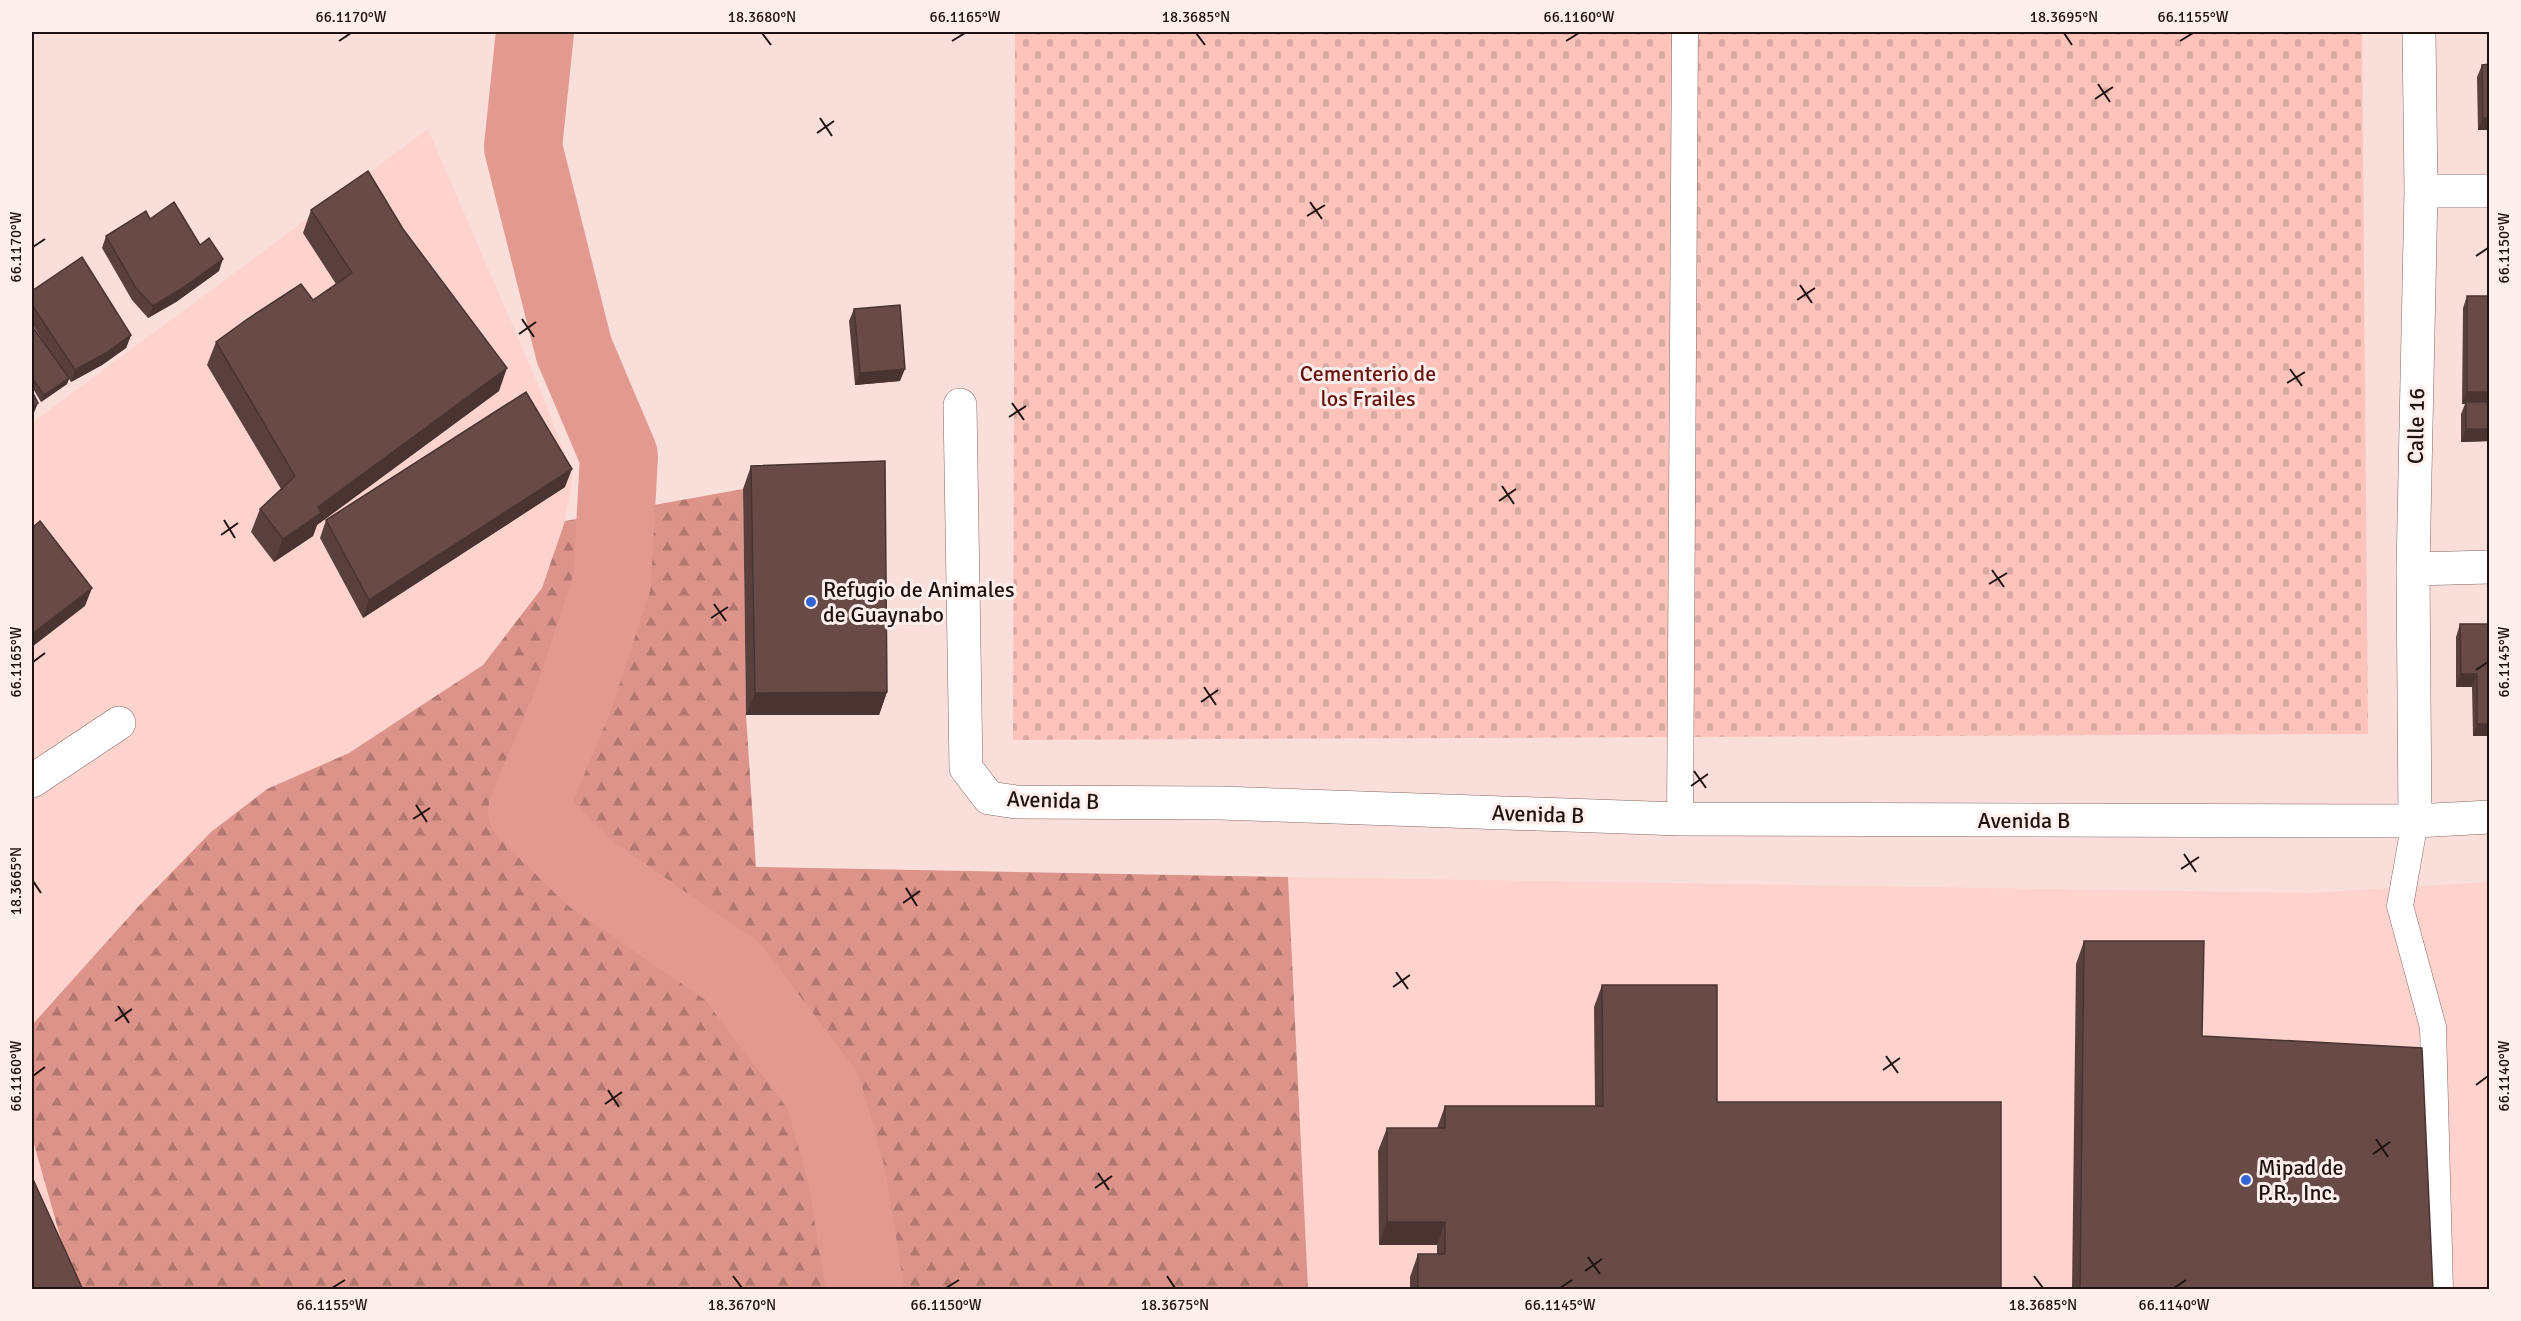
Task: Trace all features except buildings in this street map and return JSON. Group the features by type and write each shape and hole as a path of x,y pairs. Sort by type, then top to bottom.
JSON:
{"street":[{"name":"Calle 16","path":"2415,820 2413,569 2421,191 2419,32"},
{"path":"2421,191 2490,191"},
{"name":"Avenida B","path":"960,405 966,768 989,798 1016,802 1220,803 1680,819 2415,820 2490,817"},
{"path":"2413,569 2490,567"},
{"path":"32,781 119,723"}],"lane":[{"path":"1680,819 1685,32"},
{"path":"2415,820 2400,906 2433,1027 2439,1290"}],"shaded area":[{"path":"428,129 540,389 573,476 565,521 542,588 483,665 349,753 267,789 211,832 137,908 32,1025 32,423"},
{"path":"1288,877 2310,893 2489,882 2489,1289 1308,1289"},
{"path":"32,1137 75,1289 32,1289"}],"green space":[{"name":"Cementerio de los Frailes","path":"1015,32 2362,32 2368,734 1013,740"},
{"path":"743,489 746,715 756,867 1288,877 1308,1289 75,1289 32,1137 32,1025 137,908 211,832 267,789 349,753 483,665 542,588 565,521"}],"waterway":[{"path":"535,32 523,147 574,350 619,456 612,582 574,698 527,811 592,875 732,971 823,1091 847,1177 865,1290"}],"place":[{"name":"Refugio de Animales de Guaynabo","path":"811,602"},
{"name":"Mipad de P.R., Inc.","path":"2246,1180"}]}
